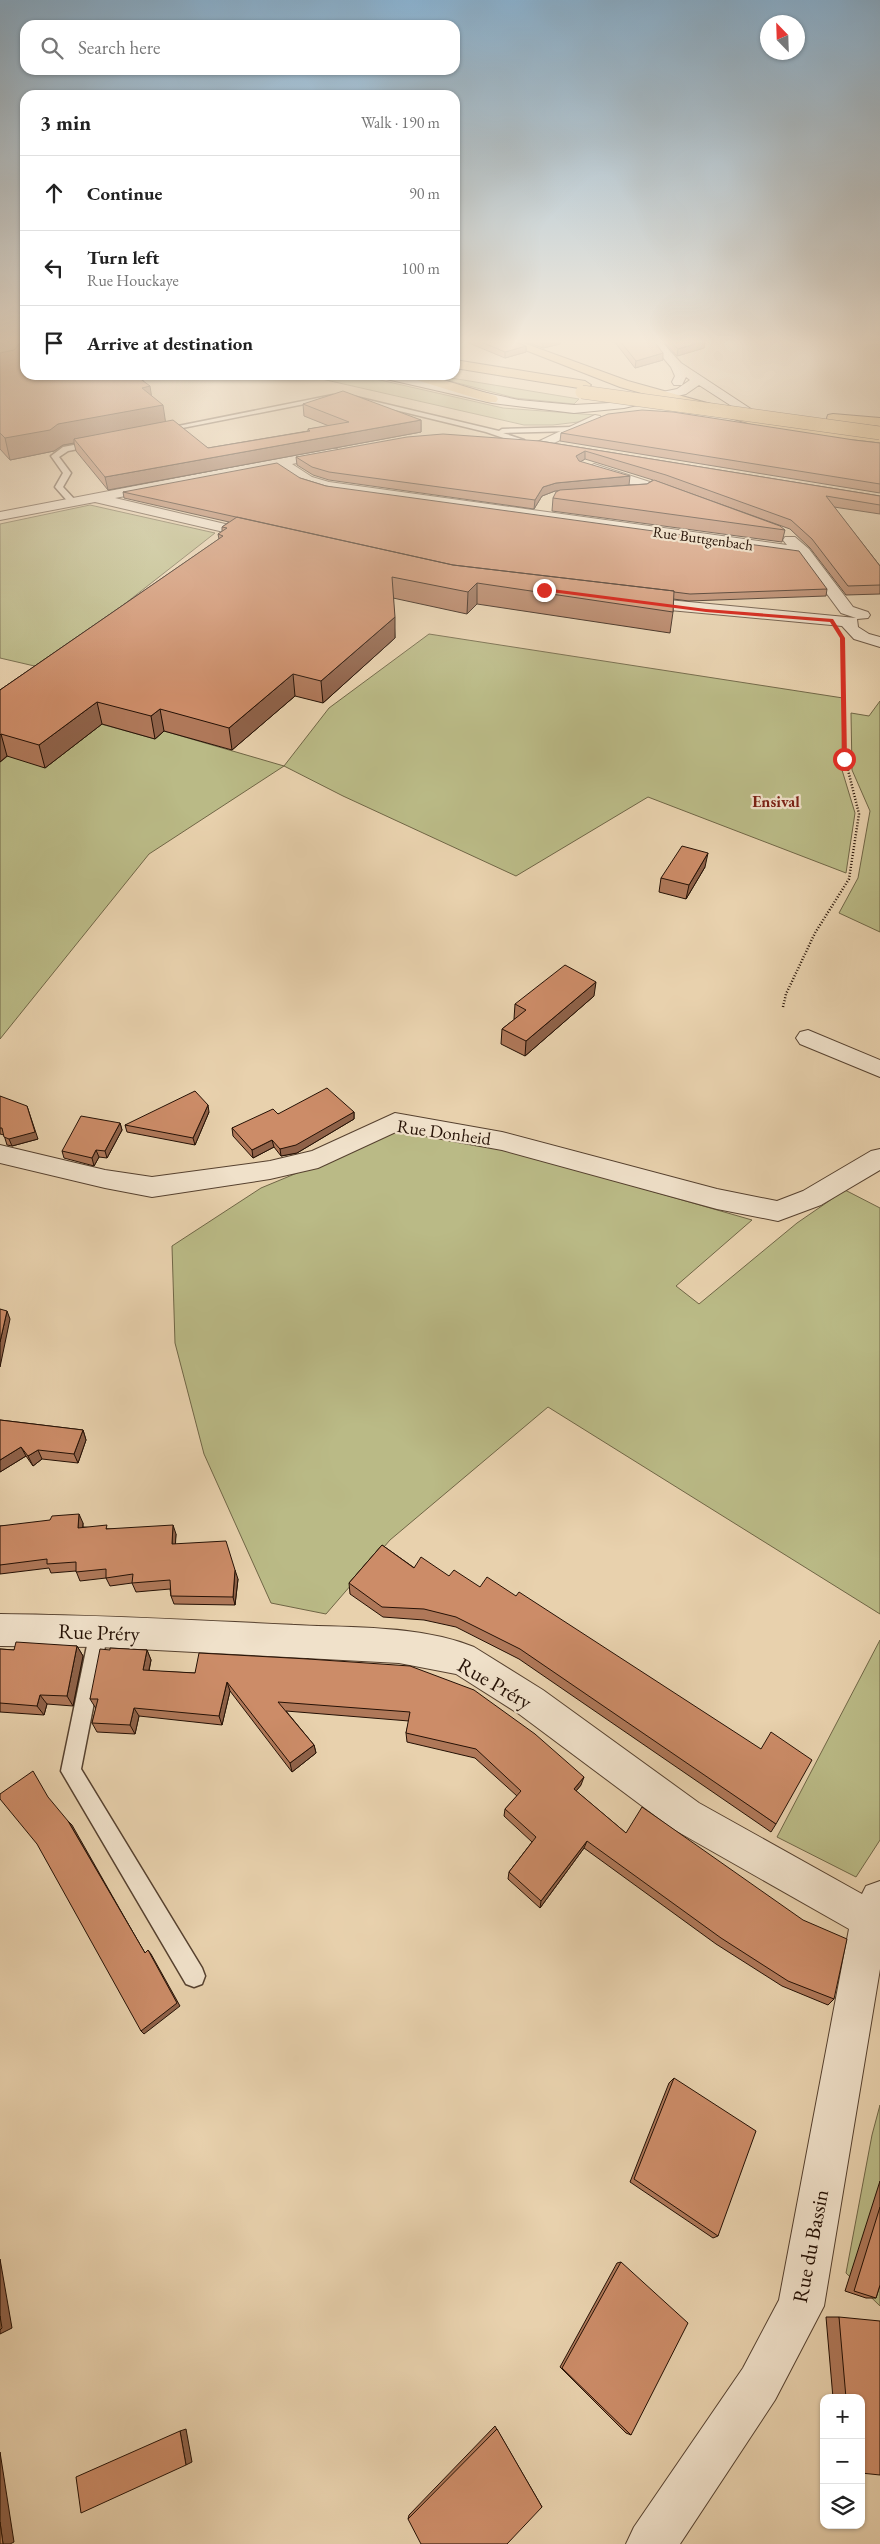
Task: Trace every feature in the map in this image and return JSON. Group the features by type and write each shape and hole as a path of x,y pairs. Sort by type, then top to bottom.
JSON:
{"street":[{"path":"0,516 292,460"},
{"name":"Rue Buttgenbach","path":"280,462 315,484 804,552"},
{"path":"576,462 695,501"},
{"path":"621,492 688,484"},
{"path":"94,498 270,538"},
{"path":"540,515 549,500"},
{"path":"776,530 784,534 804,552 835,596 856,619"},
{"path":"619,600 706,610 831,620 856,619 880,614"},
{"path":"856,619 850,627 854,633 862,638 880,642"},
{"path":"808,1038 880,1069"},
{"name":"Rue Donheid","path":"0,1154 105,1179 152,1187 270,1170 318,1159 395,1122 502,1141 717,1199 778,1211 812,1198 880,1158"},
{"name":"Rue Préry","path":"0,1630 99,1631 399,1647 462,1659 531,1702 686,1816 876,1916 860,1970"},
{"name":"Rue du Bassin","path":"651,2544 759,2384 801,2306 860,1970"}],"lane":[{"path":"58,460 67,473 59,487 73,502"},
{"path":"99,1631 71,1771 194,1976"}],"path":[{"path":"783,1006 786,994 815,933 849,879 856,840 859,814 844,759 842,638 831,620"}],"green space":[{"path":"90,505 215,533 43,668 0,658 0,524"},
{"path":"429,634 843,698 842,770 855,813 846,873 648,797 516,876 343,796 284,766 329,708"},
{"path":"880,701 880,932 839,913 858,878 870,811 852,770 851,713 869,716"},
{"path":"65,714 155,739 164,731 284,766 149,854 0,1039 0,762"},
{"path":"398,1131 456,1135 752,1220 676,1286 699,1304 797,1223 845,1190 880,1208 880,1614 548,1407 390,1540 326,1614 271,1603 204,1454 175,1343 172,1246 261,1188"},
{"path":"880,1640 880,1840 856,1877 777,1837"},
{"path":"880,2105 880,2306 846,2273 872,2135"}],"building":[{"path":"91,460 201,460 105,477"},
{"path":"300,460 578,460 630,476 556,483 543,487 535,500 329,472 312,467"},
{"path":"614,460 656,460 880,496 880,505 826,496 880,566 880,585 848,586 812,539 791,520 666,475"},
{"path":"728,460 880,460 880,484"},
{"path":"277,463 300,478 326,486 799,551 827,589 690,594 453,565 123,492"},
{"path":"654,480 780,526 785,530 553,498 556,492 560,490 647,484"},
{"path":"237,517 453,565 674,591 673,612 477,583 468,592 392,577 395,617 321,681 293,674 229,728 160,709 151,716 97,702 39,745 0,735 0,690 223,536 218,534 227,528 222,527"},
{"path":"682,846 708,853 689,885 661,878"},
{"path":"565,965 596,982 526,1041 502,1029 526,1010 515,1004"},
{"path":"327,1088 354,1112 296,1145 280,1149 272,1140 252,1150 232,1128 273,1109 278,1114"},
{"path":"195,1091 208,1105 193,1138 125,1125"},
{"path":"0,1096 27,1106 35,1132 9,1139 4,1137 2,1128 0,1128"},
{"path":"81,1116 120,1123 105,1151 96,1150 92,1158 62,1151"},
{"path":"0,1309 7,1311 0,1342"},
{"path":"0,1420 83,1430 74,1454 38,1450 28,1456 21,1447 0,1460"},
{"path":"79,1514 78,1528 107,1525 106,1529 173,1525 172,1544 226,1541 235,1570 233,1597 171,1596 170,1580 132,1583 133,1574 106,1578 106,1569 76,1572 76,1562 47,1564 47,1559 0,1565 0,1526 50,1520 52,1516"},
{"path":"382,1545 414,1568 421,1557 449,1576 454,1570 480,1587 487,1577 516,1596 519,1592 761,1749 771,1732 812,1760 776,1824 520,1649 456,1617 424,1609 382,1607 349,1583"},
{"path":"16,1642 77,1646 67,1696 40,1695 37,1706 0,1703 0,1649 14,1650"},
{"path":"110,1648 147,1650 143,1670 195,1673 199,1653 308,1659 410,1666 474,1690 535,1734 584,1777 574,1789 626,1833 642,1807 803,1920 847,1939 834,1999 788,1981 721,1938 587,1841 541,1901 509,1872 536,1837 505,1809 521,1791 476,1749 406,1733 410,1712 278,1702 314,1745 290,1763 227,1682 219,1716 134,1708 130,1725 92,1723 98,1699 90,1699 100,1649 110,1650"},
{"path":"33,1771 48,1797 68,1821 145,1953 148,1950 177,2003 141,2031 37,1844 0,1799 0,1794"},
{"path":"674,2078 756,2131 718,2236 634,2179"},
{"path":"880,2207 880,2285 876,2298 854,2291"},
{"path":"621,2262 688,2323 631,2435 562,2368"},
{"path":"839,2317 880,2321 880,2475 865,2473 865,2394 846,2394"},
{"path":"497,2429 542,2507 507,2544 421,2544 408,2519"},
{"path":"180,2431 186,2465 81,2513 76,2477"},
{"path":"0,2522 3,2544 0,2544"}],"district":[{"name":"Ensival","path":"776,801"}],"route":[{"path":"544,590 706,610 831,620 842,638 845,662 846,742 844,759"}]}
